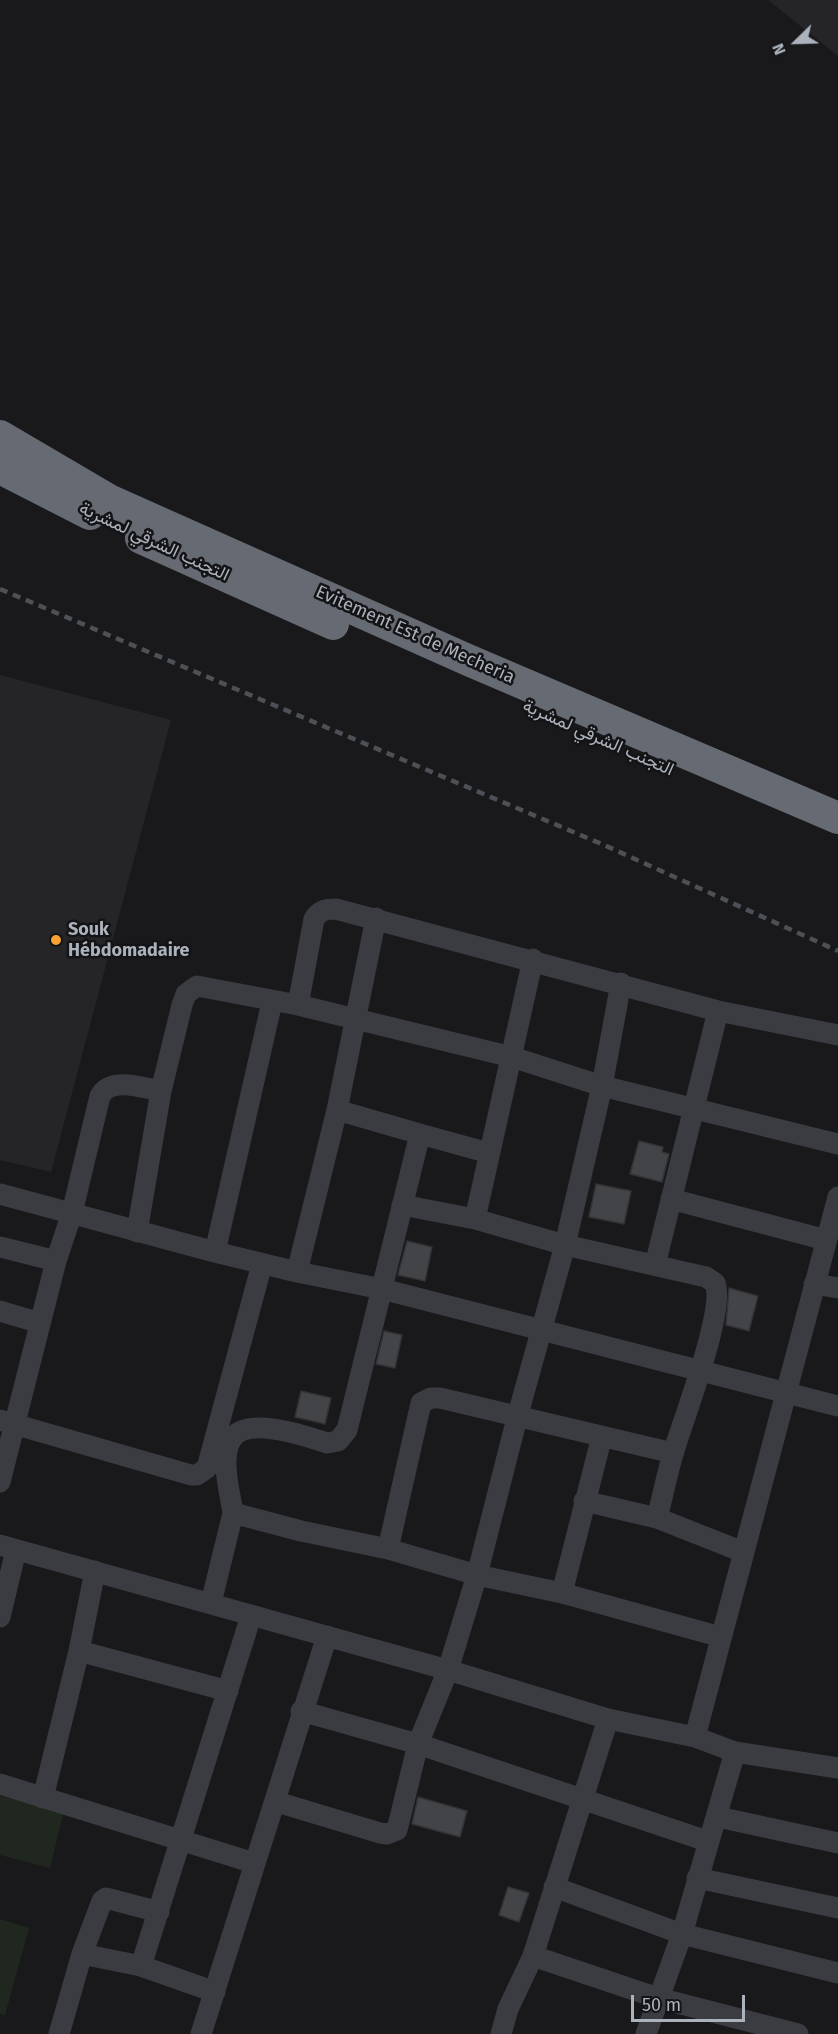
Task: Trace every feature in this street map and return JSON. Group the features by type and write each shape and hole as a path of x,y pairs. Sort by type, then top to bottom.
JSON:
{"highway":[{"name":"Evitement Est de Mecheria","path":"0,436 109,500 468,660 838,818"},
{"name":"التجنب الشرقي لمشرية","path":"0,468 105,521 208,569 838,841"}],"street":[{"path":"298,1005 312,929 319,913 336,909 533,959 718,1011 838,1035"},
{"path":"297,1272 337,1110 376,918"},
{"path":"475,1219 533,959"},
{"path":"277,1802 380,1833 393,1833 397,1830 418,1744 448,1670 477,1575 517,1418 565,1245 602,1086 621,983"},
{"path":"137,1232 161,1091 182,1005 191,989 207,986 272,1002 298,1005 512,1057 602,1086 838,1144"},
{"path":"215,1252 272,1002"},
{"path":"655,1265 718,1011"},
{"path":"1,1476 8,1423 72,1213 103,1091 108,1087 122,1084 161,1091"},
{"path":"337,1110 489,1154"},
{"path":"211,1603 233,1513 227,1476 228,1450 231,1439 239,1431 250,1427 261,1427 327,1443 334,1443 344,1436 420,1134"},
{"path":"0,1194 262,1264 382,1288 838,1406"},
{"path":"695,1737 838,1197"},
{"path":"671,1199 826,1240"},
{"path":"402,1205 475,1219 565,1245 706,1277 715,1283 717,1300 701,1371 673,1453 657,1518"},
{"path":"0,1247 56,1260"},
{"path":"8,1423 190,1475 203,1472 207,1468 262,1264"},
{"path":"814,1284 838,1288"},
{"path":"0,1311 40,1323"},
{"path":"388,1549 421,1403 431,1398 440,1398 673,1453"},
{"path":"562,1593 602,1436"},
{"path":"584,1501 657,1518 743,1552"},
{"path":"233,1513 301,1531 388,1549 477,1575 562,1593 721,1637"},
{"path":"0,1617 8,1548 448,1670 608,1719 695,1737 735,1752 838,1768"},
{"path":"43,1798 79,1651 95,1571"},
{"path":"141,1966 250,1616"},
{"path":"201,2034 254,1863 277,1802 301,1711 327,1636"},
{"path":"79,1651 228,1690"},
{"path":"301,1711 418,1744 707,1841"},
{"path":"501,2034 508,2009 533,1956 608,1719"},
{"path":"646,2034 682,1934 707,1841 718,1817 735,1752"},
{"path":"0,1784 254,1863"},
{"path":"718,1817 838,1843"},
{"path":"697,1878 838,1908"},
{"path":"554,1887 682,1934 838,1973"},
{"path":"64,2033 82,1954 99,1905 106,1898 159,1912"},
{"path":"82,1954 141,1966 215,1992"},
{"path":"533,1956 658,1998 798,2034"}],"shaded area":[{"path":"768,0 838,0 838,56"},
{"name":"Souk Hébdomadaire","path":"0,675 171,720 51,1172 0,1160"},
{"path":"0,1796 64,1811 50,1868 0,1855"},
{"path":"0,1919 29,1928 5,2015 0,2014"}],"building":[{"path":"639,1141 663,1147 662,1152 669,1154 662,1182 630,1174"},
{"path":"596,1184 631,1191 624,1224 589,1217"},
{"path":"407,1241 432,1247 425,1281 398,1275"},
{"path":"729,1288 758,1296 749,1331 726,1325"},
{"path":"384,1331 402,1335 395,1368 376,1364"},
{"path":"301,1391 331,1398 325,1424 295,1417"},
{"path":"418,1797 467,1811 460,1837 412,1824"},
{"path":"508,1887 529,1893 519,1922 499,1915"}],"railway":[{"path":"0,589 604,845 838,951"}],"place":[{"name":"Souk Hébdomadaire","path":"56,940"}]}
